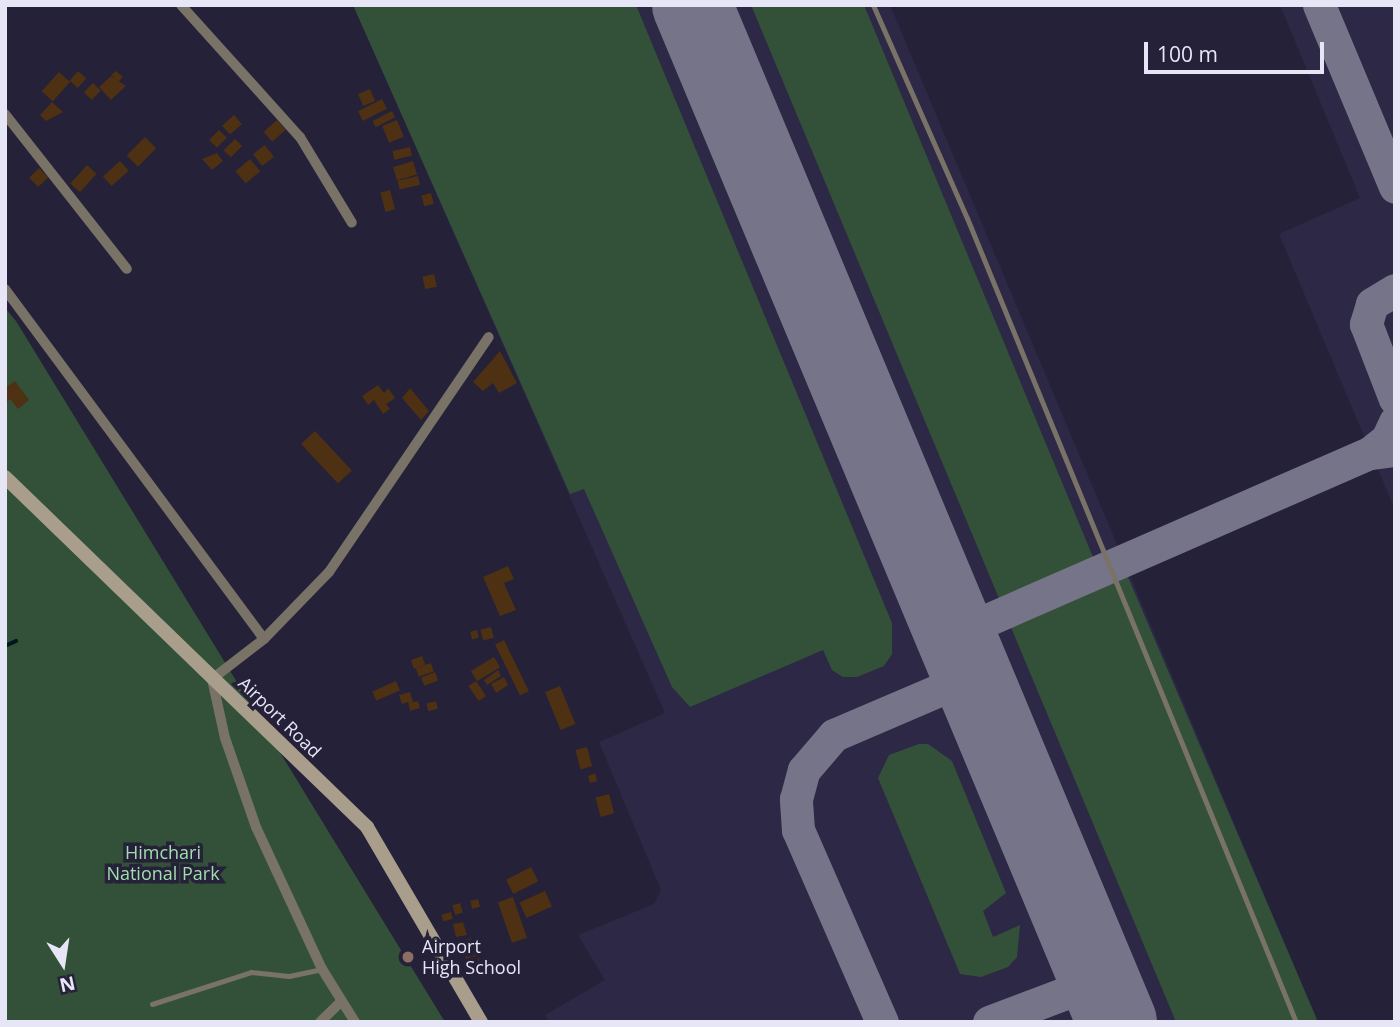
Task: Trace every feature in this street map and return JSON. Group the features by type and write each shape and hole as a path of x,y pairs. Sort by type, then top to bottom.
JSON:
{"street":[{"path":"181,5 300,137 352,223"},
{"path":"5,114 127,269"},
{"path":"5,289 264,639"},
{"path":"355,1022 322,969 256,827 225,738 212,679 264,639 329,572 489,337"},
{"name":"Airport Road","path":"5,477 368,827 481,1022"},
{"path":"320,1022 342,1000"}],"lane":[{"path":"873,5 967,218 1296,1022"},
{"path":"152,1004 251,972 289,976 322,969"}],"shaded area":[{"path":"353,5 890,5 1318,1022 549,1022 545,1015 605,980 578,935 654,904 661,890 599,742 665,713"},
{"path":"1280,5 1395,5 1395,510 1279,234 1360,198"}],"green space":[{"path":"353,5 636,5 892,623 892,654 884,666 857,677 843,677 832,670 823,650 690,707 672,687 584,489 570,494"},
{"path":"751,5 864,5 1105,586 1128,577 1318,1022 1176,1022"},
{"name":"Himchari National Park","path":"5,308 16,321 445,1022 5,1022"},
{"path":"919,744 928,744 952,761 1006,893 983,911 993,937 1020,925 1017,957 1008,967 981,977 960,974 878,778 889,755"}],"building":[{"path":"78,71 86,78 78,88 69,81"},
{"path":"116,71 123,77 118,82 111,75"},
{"path":"59,72 70,82 53,101 42,91"},
{"path":"111,76 126,86 111,100 99,87"},
{"path":"93,83 101,91 92,100 84,92"},
{"path":"370,89 375,101 363,106 358,94"},
{"path":"382,99 387,109 363,121 358,111"},
{"path":"52,102 63,112 46,121 40,115"},
{"path":"392,111 395,117 376,127 372,121"},
{"path":"234,115 242,124 230,135 222,126"},
{"path":"277,120 286,130 272,142 264,132"},
{"path":"397,120 404,137 389,143 382,126"},
{"path":"219,130 227,138 217,148 209,140"},
{"path":"145,137 156,148 138,167 127,155"},
{"path":"235,139 242,146 231,157 224,150"},
{"path":"265,145 274,157 262,166 253,154"},
{"path":"410,147 412,156 394,160 392,151"},
{"path":"217,153 223,161 212,170 202,159"},
{"path":"250,159 260,171 246,183 235,171"},
{"path":"120,161 129,171 112,186 103,176"},
{"path":"413,161 417,174 397,181 393,167"},
{"path":"87,165 97,174 80,192 70,184"},
{"path":"39,168 48,177 38,187 29,178"},
{"path":"418,176 420,185 400,189 398,181"},
{"path":"390,190 395,209 386,212 380,193"},
{"path":"431,193 434,204 424,206 421,196"},
{"path":"434,274 437,287 425,289 422,277"},
{"path":"500,351 517,383 499,393 493,383 483,391 473,382"},
{"path":"15,381 29,400 18,409 10,399 5,403 5,388"},
{"path":"378,385 384,393 388,388 395,398 386,404 390,409 383,414 374,400 368,405 362,396"},
{"path":"410,388 429,411 421,420 402,398"},
{"path":"315,431 352,470 338,483 301,444"},
{"path":"508,566 514,579 504,583 516,610 500,616 483,577"},
{"path":"491,627 494,638 483,640 480,630"},
{"path":"477,630 479,638 472,639 470,632"},
{"path":"504,640 529,691 520,696 495,644"},
{"path":"422,656 425,664 414,669 411,660"},
{"path":"494,657 500,667 477,681 471,671"},
{"path":"431,663 434,672 419,677 416,668"},
{"path":"498,670 501,676 487,685 484,680"},
{"path":"435,672 438,680 424,686 421,677"},
{"path":"504,677 508,685 496,693 491,684"},
{"path":"396,681 400,690 376,701 372,692"},
{"path":"476,681 486,696 479,701 469,686"},
{"path":"560,686 575,724 561,730 545,692"},
{"path":"410,692 413,702 418,701 420,708 410,711 408,702 402,704 399,695"},
{"path":"436,701 438,709 428,711 426,703"},
{"path":"587,747 592,766 581,769 575,750"},
{"path":"595,773 597,781 590,783 588,776"},
{"path":"609,794 614,813 601,817 595,798"},
{"path":"531,867 538,881 513,894 506,880"},
{"path":"545,891 552,907 526,918 519,902"},
{"path":"513,897 527,938 512,943 498,902"},
{"path":"478,899 480,907 472,909 470,901"},
{"path":"460,903 463,913 455,915 452,905"},
{"path":"451,912 453,919 443,921 441,915"},
{"path":"463,922 467,935 456,937 453,924"},
{"path":"471,938 476,956 466,959 460,941"},
{"path":"479,958 482,973 472,975 468,961"}],"waterway":[{"path":"5,646 16,641"}],"taxiway":[{"path":"708,5 713,54"},
{"path":"1319,5 1395,187"},
{"path":"1395,290 1372,304 1366,324 1395,399"},
{"path":"1395,422 1387,439 1370,453 1395,450"},
{"path":"955,634 1370,453"},
{"path":"958,642 958,673 939,690 964,690 985,706"},
{"path":"882,1022 798,830 796,799 804,770 834,735 939,690"},
{"path":"989,1022 1100,980"}],"runway":[{"path":"692,5 1117,1022"}],"place":[{"name":"Airport High School","path":"408,957"}]}
